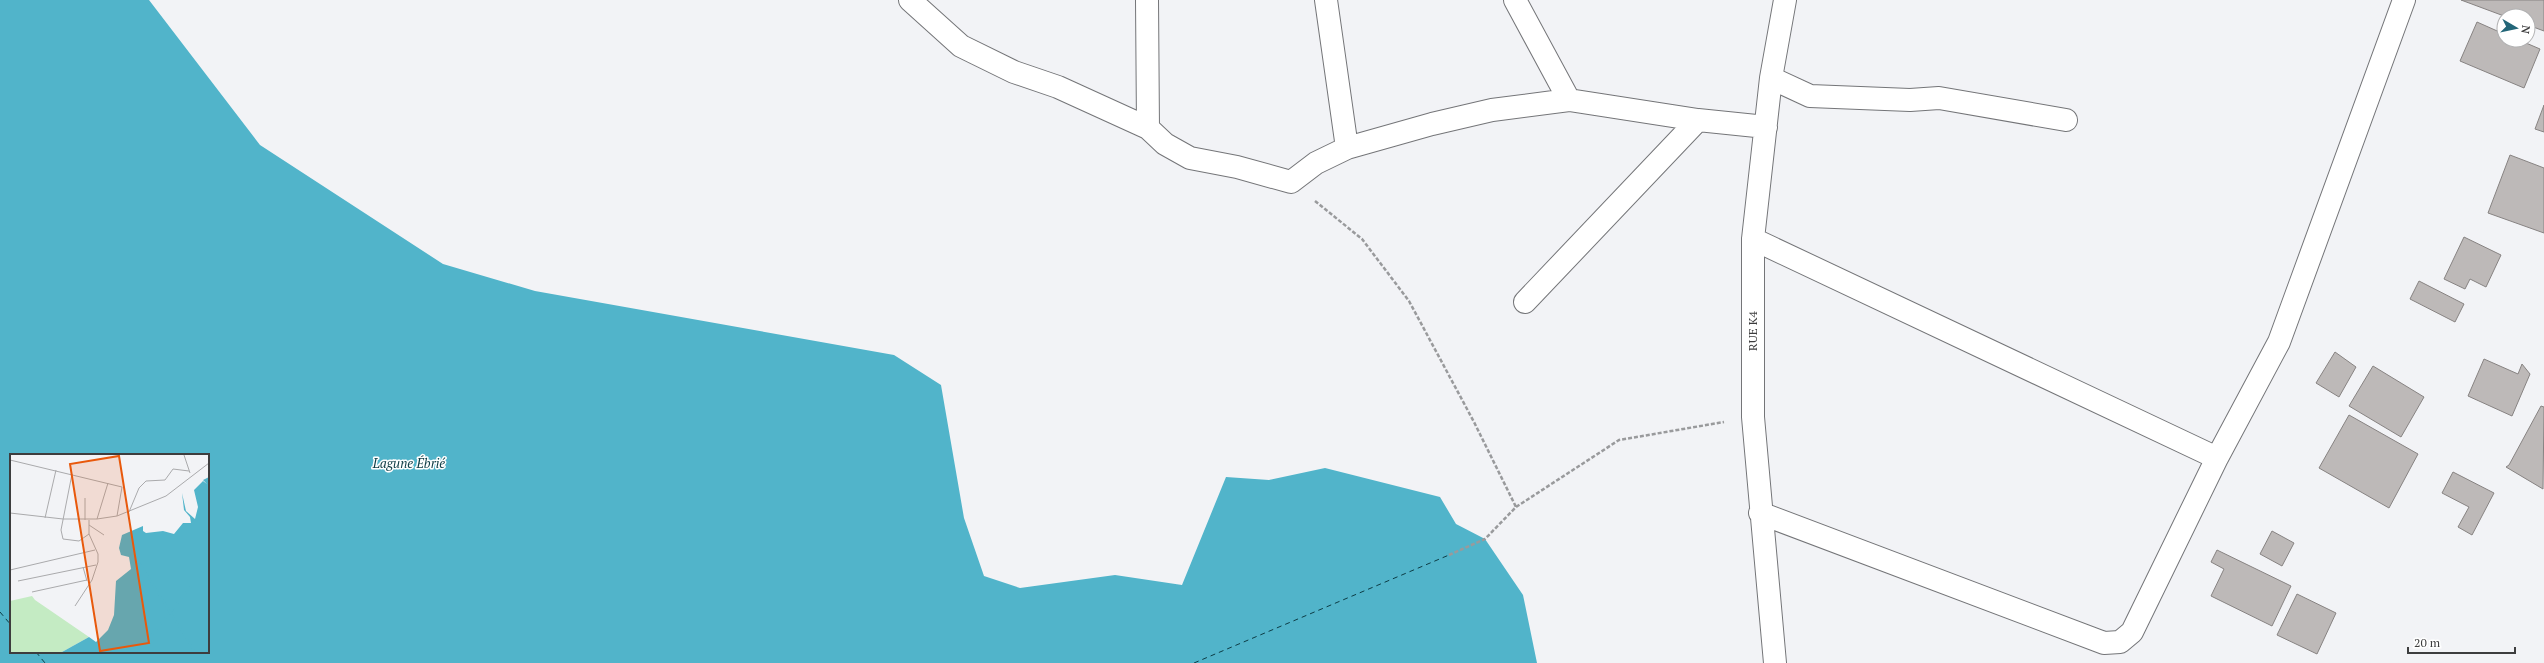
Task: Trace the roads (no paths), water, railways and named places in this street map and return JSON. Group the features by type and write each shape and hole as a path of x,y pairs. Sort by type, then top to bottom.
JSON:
{"street":[{"path":"910,0 961,46 1014,72 1058,88 1148,128 1165,144 1190,158 1237,167 1291,182 1316,163 1347,148 1432,124 1492,110 1569,100 1698,120 1766,127"},
{"path":"1147,0 1148,128"},
{"path":"1326,0 1347,148"},
{"path":"1515,0 1569,100"},
{"name":"RUE K4","path":"1775,663 1760,513 1753,417 1753,239 1772,78 1785,0"},
{"path":"1760,513 2104,643 2120,642 2132,632 2217,458 2279,342 2404,0"},
{"path":"1772,78 1810,96 1910,100 1939,98 2066,120"},
{"path":"1525,302 1698,120"},
{"path":"1753,239 2217,458"}],"water":[{"name":"Lagune Ébrié","path":"0,0 149,0 260,145 443,264 535,291 894,355 941,385 964,518 984,576 1020,588 1115,575 1182,585 1226,477 1269,480 1325,468 1440,497 1456,524 1485,539 1523,595 1537,663 0,663"}]}
